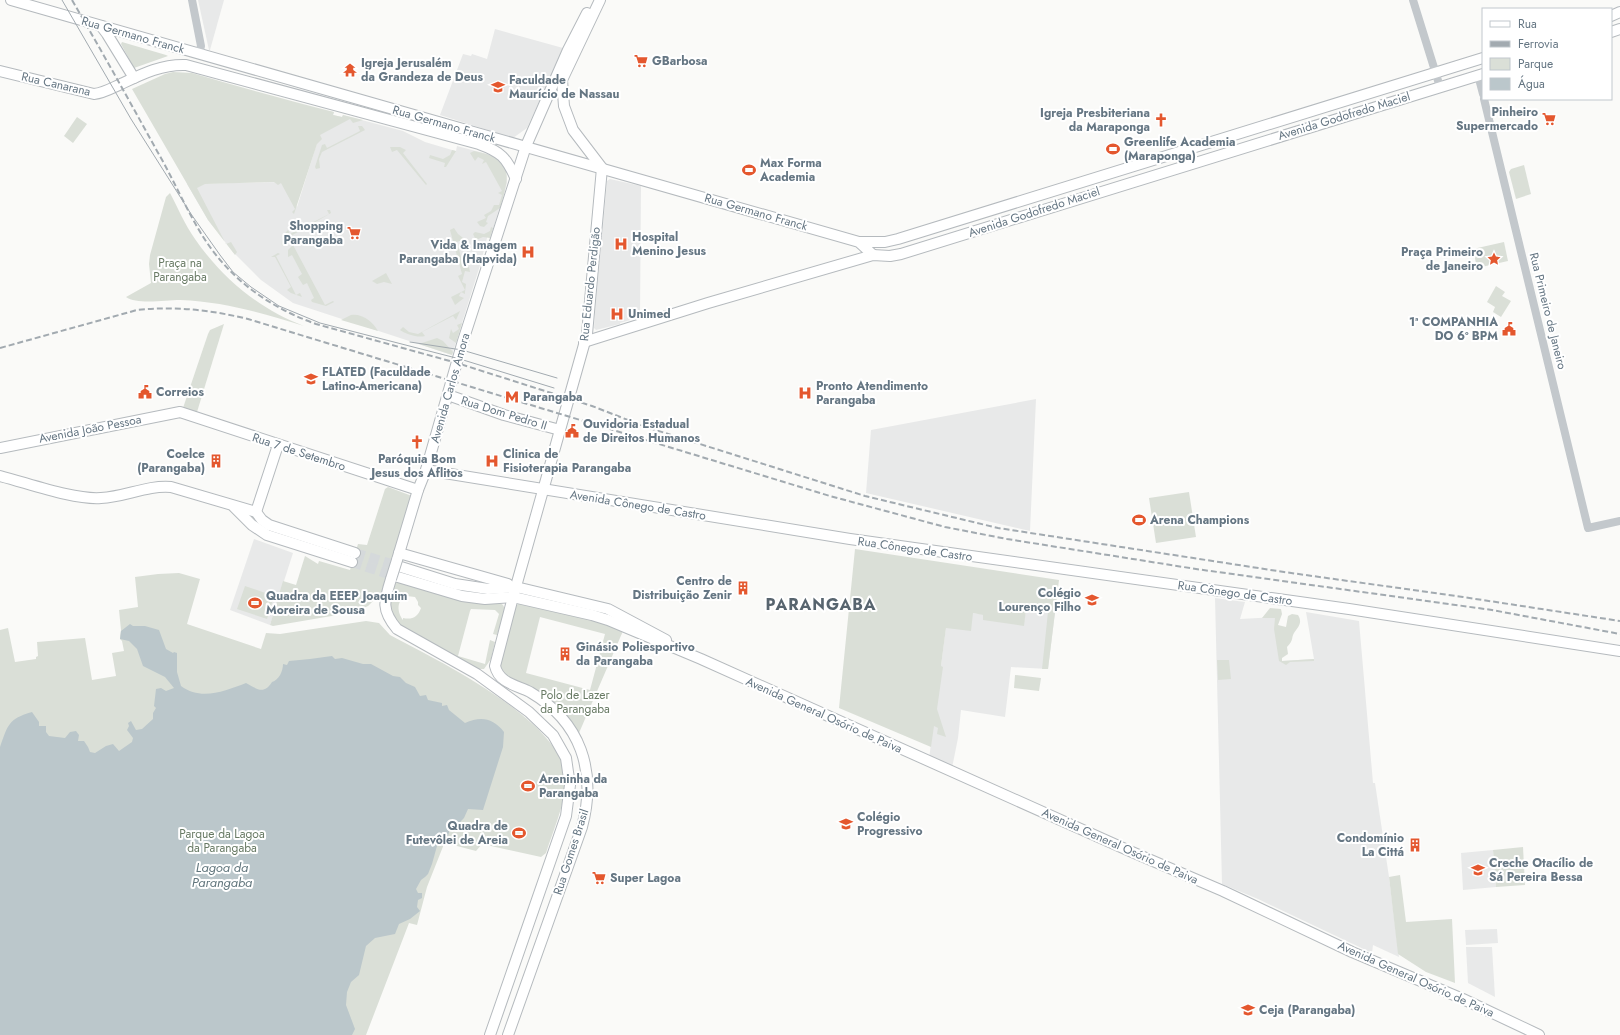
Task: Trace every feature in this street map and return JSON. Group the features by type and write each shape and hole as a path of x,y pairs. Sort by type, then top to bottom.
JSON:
{"main road":[{"name":"Rua Germano Franck","path":"11,0 859,242 873,255"},
{"name":"Avenida Carlos Amora","path":"397,629 390,621 386,607 385,595 397,567 418,490 426,470 466,334 526,146 568,50 593,0"},
{"path":"600,0 562,80 564,106 573,130 602,168"},
{"path":"101,26 134,78 138,72 161,62 199,54"},
{"name":"Avenida Godofredo Maciel","path":"859,242 885,242 1482,58"},
{"name":"Rua Germano Franck","path":"134,78 163,66 186,65 479,144 496,151 502,156 509,164 516,179"},
{"name":"Rua Canarana","path":"0,71 89,94 104,92 134,78"},
{"name":"Avenida Godofredo Maciel","path":"584,342 708,302 873,255 890,256 901,254 1481,74"},
{"name":"Rua Eduardo Perdigão","path":"516,587 587,334 602,168"},
{"path":"1040,195 1044,209"},
{"name":"Rua Dom Pedro II","path":"448,395 504,415 560,430"},
{"name":"Rua 7 de Setembro","path":"180,412 418,490"},
{"name":"Avenida João Pessoa","path":"0,448 180,412"},
{"path":"256,512 278,445"},
{"name":"Avenida Cônego de Castro","path":"426,470 850,539"},
{"path":"0,476 71,495 92,498 107,498 159,486 171,487 256,512 264,523 354,557 267,535 252,525 232,506"},
{"name":"Rua Cônego de Castro","path":"850,539 1034,566 1198,587 1620,651"},
{"path":"397,567 516,587 495,666 490,672 484,675 478,674"},
{"name":"Avenida General Osório de Paiva","path":"397,567 444,582 468,587 516,587 608,609 701,659"},
{"name":"Avenida General Osório de Paiva","path":"397,567 462,596 485,599 513,597 592,615 701,659 1132,852 1223,891 1352,952 1463,999 1539,1035"},
{"name":"Rua Gomes Brasil","path":"397,629 478,674 529,712 553,735 566,758 570,785 566,816 490,1035"},
{"name":"Rua Gomes Brasil","path":"495,666 501,678 542,700 561,717 574,735 581,750 585,761 588,789 585,816 582,827 508,1035"}],"street":[{"path":"192,0 201,46 199,54"},
{"path":"1413,0 1440,87"},
{"path":"1481,74 1482,84"},
{"name":"Rua Primeiro de Janeiro","path":"1484,100 1588,528 1620,521"}],"shaded area":[{"path":"198,0 224,0 210,50 209,50"},
{"name":"Faculdade Maurício de Nassau","path":"495,29 563,48 527,128 513,138 440,115 463,54 471,56 472,54 487,59"},
{"name":"Shopping Parangaba","path":"327,111 334,112 333,115 342,117 343,115 403,131 425,142 452,150 456,151 457,146 491,155 496,158 506,171 507,183 492,232 488,234 481,262 452,355 293,303 261,280 233,252 208,220 187,184 283,182 297,207"},
{"name":"Hospital Menino Jesus","path":"610,179 641,186 640,317 596,330 594,328 595,312 607,181"},
{"path":"1036,399 1030,531 866,493 871,430"},
{"path":"254,539 293,553 270,625 230,610"},
{"path":"1215,598 1245,602 1240,619 1275,617 1282,661 1314,659 1306,612 1359,621 1373,783 1375,783 1399,957 1373,945 1372,953 1258,899 1222,884"},
{"path":"1026,610 1055,613 1048,669 1011,667 1005,717 961,710 958,738 952,768 929,759 946,627 973,613 1024,621"},
{"name":"Creche Otacílio de Sá Pereira Bessa","path":"1493,850 1496,887 1463,890 1461,853"},
{"path":"1497,929 1498,943 1466,945 1465,930"},
{"path":"1466,947 1492,947 1495,997 1468,983"}],"green space":[{"path":"122,42 168,56 134,68 121,44"},
{"path":"173,72 192,73 334,112 333,115 342,117 343,115 363,120 353,123 350,119 320,135 322,139 317,144 294,214 292,212 295,209 281,183 278,185 274,182 205,184 197,188 225,242 208,220 132,89 165,74"},
{"path":"77,117 87,124 73,143 64,136"},
{"path":"358,126 362,126 365,130 322,152 319,159 320,168 316,169 315,167 322,145 325,144 327,148 360,131"},
{"path":"390,147 400,147 406,150 403,153 427,184 426,185 397,150 392,152"},
{"path":"452,150 456,151 446,167 444,167 445,163 429,158 430,155 443,159 450,155"},
{"path":"474,151 496,158 506,170 507,177 500,208 488,216 486,222 488,223 484,227 480,226 477,222 486,218 484,215 491,211 494,205 499,205 502,195 498,193 502,191 486,162 482,164 484,160 478,157 475,161 470,153"},
{"path":"1524,165 1531,194 1516,199 1509,172 1511,169"},
{"name":"Praça na Parangaba","path":"170,193 195,239 217,267 229,279 243,291 272,311 304,326 258,313 213,303 180,300 152,302 137,301 126,297 151,283 149,264 150,255 166,197"},
{"path":"327,210 330,210 331,213 289,237 282,246 283,238 288,230 290,234 329,214"},
{"path":"491,227 493,228 490,238 483,237 476,240 473,234 475,232 484,234 490,231"},
{"path":"454,228 463,238 457,242 464,268 469,267 470,272 465,271 462,282 466,284 465,294 461,292 465,290 458,276 462,274 450,230"},
{"path":"231,242 237,252 235,255 226,244"},
{"path":"1504,242 1508,261 1477,268 1473,249"},
{"path":"293,245 325,305 333,301 334,302 326,306 312,302 311,300 314,298 307,283 303,285 298,277 302,274 292,255 288,257 288,250"},
{"path":"278,253 280,254 276,256 296,295 287,290 291,287 275,257 271,257"},
{"path":"386,273 392,284 384,282 377,284 372,281"},
{"path":"1496,286 1505,292 1502,296 1511,301 1501,317 1493,312 1495,307 1487,302"},
{"path":"461,292 459,296 464,298 455,305 451,297"},
{"path":"460,311 456,320 453,316 422,332 425,336 412,335 400,330 403,327 409,332 418,334"},
{"path":"351,315 359,315 367,319 378,331 341,320"},
{"path":"462,323 456,343 449,338 451,329 453,333 459,329 457,325"},
{"path":"224,324 197,412 183,408 208,334 210,330"},
{"path":"437,338 443,341 453,352 452,355 419,344"},
{"path":"388,487 412,496 381,593 368,606 355,612 273,626 270,625 283,581 296,585 305,556 318,564 319,561 350,570 358,544 367,545 385,489"},
{"path":"1189,492 1196,537 1156,543 1149,498"},
{"path":"855,549 1059,580 1048,669 1042,669 1048,612 1026,610 1024,626 983,620 983,615 973,613 971,631 946,628 941,666 943,667 937,709 946,737 937,734 938,728 934,726 931,747 839,708"},
{"name":"Lagoa da Parangaba","path":"179,573 200,579 187,624 261,649 266,633 280,634 366,621 379,623 390,635 465,676 495,695 522,715 545,736 560,758 566,780 565,789 558,817 546,853 541,857 482,844 476,851 444,844 427,887 417,925 409,923 366,1035 0,1035 0,630 8,628 15,662 36,659 38,656 37,642 85,638 92,680 116,676 112,653 124,651 122,641 120,639 121,630 119,610 138,607 135,577"},
{"path":"395,581 422,589 500,603 505,609 497,635 493,634 499,614 495,610 471,609 458,656 485,664 490,640 495,642 491,659 484,669 476,669 399,626 390,610 390,598","holes":["407,596 415,597 421,608 420,611 414,617 409,619 403,618 403,620 399,610 399,603"]},
{"name":"Quadra da EEEP Joaquim Moreira de Sousa","path":"245,586 274,596 267,619 237,609"},
{"name":"Polo de Lazer da Parangaba","path":"521,603 597,620 623,631 579,733 560,709 516,685 503,672 500,663 516,605","holes":["540,617 605,634 590,690 526,673"]},
{"path":"1270,608 1281,609 1282,614 1278,625 1286,627 1288,616 1292,614 1298,615 1300,620 1299,625 1293,635 1292,641 1287,647 1288,654 1282,658 1282,661 1314,659 1314,661 1290,662 1286,665 1279,661 1274,629 1275,618 1262,618"},
{"path":"1217,660 1229,660 1231,679 1218,680"},
{"path":"1015,675 1041,678 1039,691 1014,688"},
{"path":"1523,847 1525,885 1496,887 1493,850"},
{"path":"1400,875 1406,922 1452,919 1455,983 1426,972 1398,954 1389,877"}],"water":[{"name":"Lagoa da Parangaba","path":"130,624 133,626 145,626 159,630 166,649 173,653 177,653 177,672 181,686 189,691 205,694 213,693 246,683 257,689 263,690 279,677 283,664 287,665 289,661 332,656 335,659 342,658 363,664 371,664 393,676 400,677 406,683 415,687 420,696 426,695 428,700 442,703 442,706 447,705 449,710 465,723 476,719 491,721 500,727 504,732 503,747 483,810 468,809 458,827 455,825 450,829 448,836 437,846 428,874 421,880 416,889 418,893 422,893 422,898 418,900 417,907 420,911 410,919 399,924 395,934 375,938 366,946 359,975 351,982 347,992 346,1005 355,1029 352,1035 0,1035 0,747 7,728 13,720 32,712 39,722 39,726 46,726 46,732 49,736 65,738 70,732 76,731 79,735 78,741 84,741 90,752 95,753 106,746 113,744 119,751 132,742 133,738 127,730 129,726 128,723 131,721 136,730 142,729 153,719 153,713 156,708 154,706 156,689 161,688 166,691 174,688 165,677 143,666 137,649 129,641 120,639 121,631"}],"tunnel":[{"path":"355,553 401,567"},
{"path":"352,562 398,577"}],"tram line":[{"path":"62,0 131,119 191,214 233,272 251,287 279,306 320,323 460,359 554,388"},
{"path":"410,342 462,350 557,378"}],"railway":[{"path":"72,0 167,169 190,214 206,241 218,257 231,272 262,297 279,307 316,324 457,363 592,406 646,427 865,496 998,528 1284,572 1620,621"},
{"path":"0,348 137,310 165,308 220,313 248,319 830,496 945,527 1007,539 1196,569 1492,610 1620,634"}],"place":[{"name":"GBarbosa","path":"641,61"},
{"name":"Igreja Jerusalém da Grandeza de Deus","path":"350,70"},
{"name":"Faculdade Maurício de Nassau","path":"498,87"},
{"name":"Pinheiro Supermercado","path":"1549,119"},
{"name":"Igreja Presbiteriana da Maraponga","path":"1161,120"},
{"name":"Greenlife Academia (Maraponga)","path":"1113,149"},
{"name":"Max Forma Academia","path":"749,170"},
{"name":"Shopping Parangaba","path":"354,233"},
{"name":"Hospital Menino Jesus","path":"621,244"},
{"name":"Vida & Imagem Parangaba (Hapvida)","path":"528,252"},
{"name":"Praça Primeiro de Janeiro","path":"1494,259"},
{"name":"Unimed","path":"617,314"},
{"name":"1ª COMPANHIA DO 6º BPM","path":"1509,329"},
{"name":"FLATED (Faculdade Latino-Americana)","path":"311,379"},
{"name":"Correios","path":"145,392"},
{"name":"Pronto Atendimento Parangaba","path":"805,393"},
{"name":"Parangaba","path":"512,397"},
{"name":"Ouvidoria Estadual de Direitos Humanos","path":"572,431"},
{"name":"Paróquia Bom Jesus dos Aflitos","path":"417,442"},
{"name":"Coelce (Parangaba)","path":"216,461"},
{"name":"Clinica de Fisioterapia Parangaba","path":"492,461"},
{"name":"Arena Champions","path":"1139,520"},
{"name":"Centro de Distribuição Zenir","path":"743,588"},
{"name":"Colégio Lourenço Filho","path":"1092,600"},
{"name":"Quadra da EEEP Joaquim Moreira de Sousa","path":"255,603"},
{"name":"Ginásio Poliesportivo da Parangaba","path":"565,654"},
{"name":"Areninha da Parangaba","path":"528,786"},
{"name":"Colégio Progressivo","path":"846,824"},
{"name":"Quadra de Futevôlei de Areia","path":"519,833"},
{"name":"Condomínio La Cittá","path":"1415,845"},
{"name":"Creche Otacílio de Sá Pereira Bessa","path":"1478,870"},
{"name":"Super Lagoa","path":"599,878"},
{"name":"Ceja (Parangaba)","path":"1248,1010"}],"district":[{"name":"PARANGABA","path":"821,604"}],"park label":[{"name":"Parque da Lagoa da Parangaba","path":"222,841"}]}
